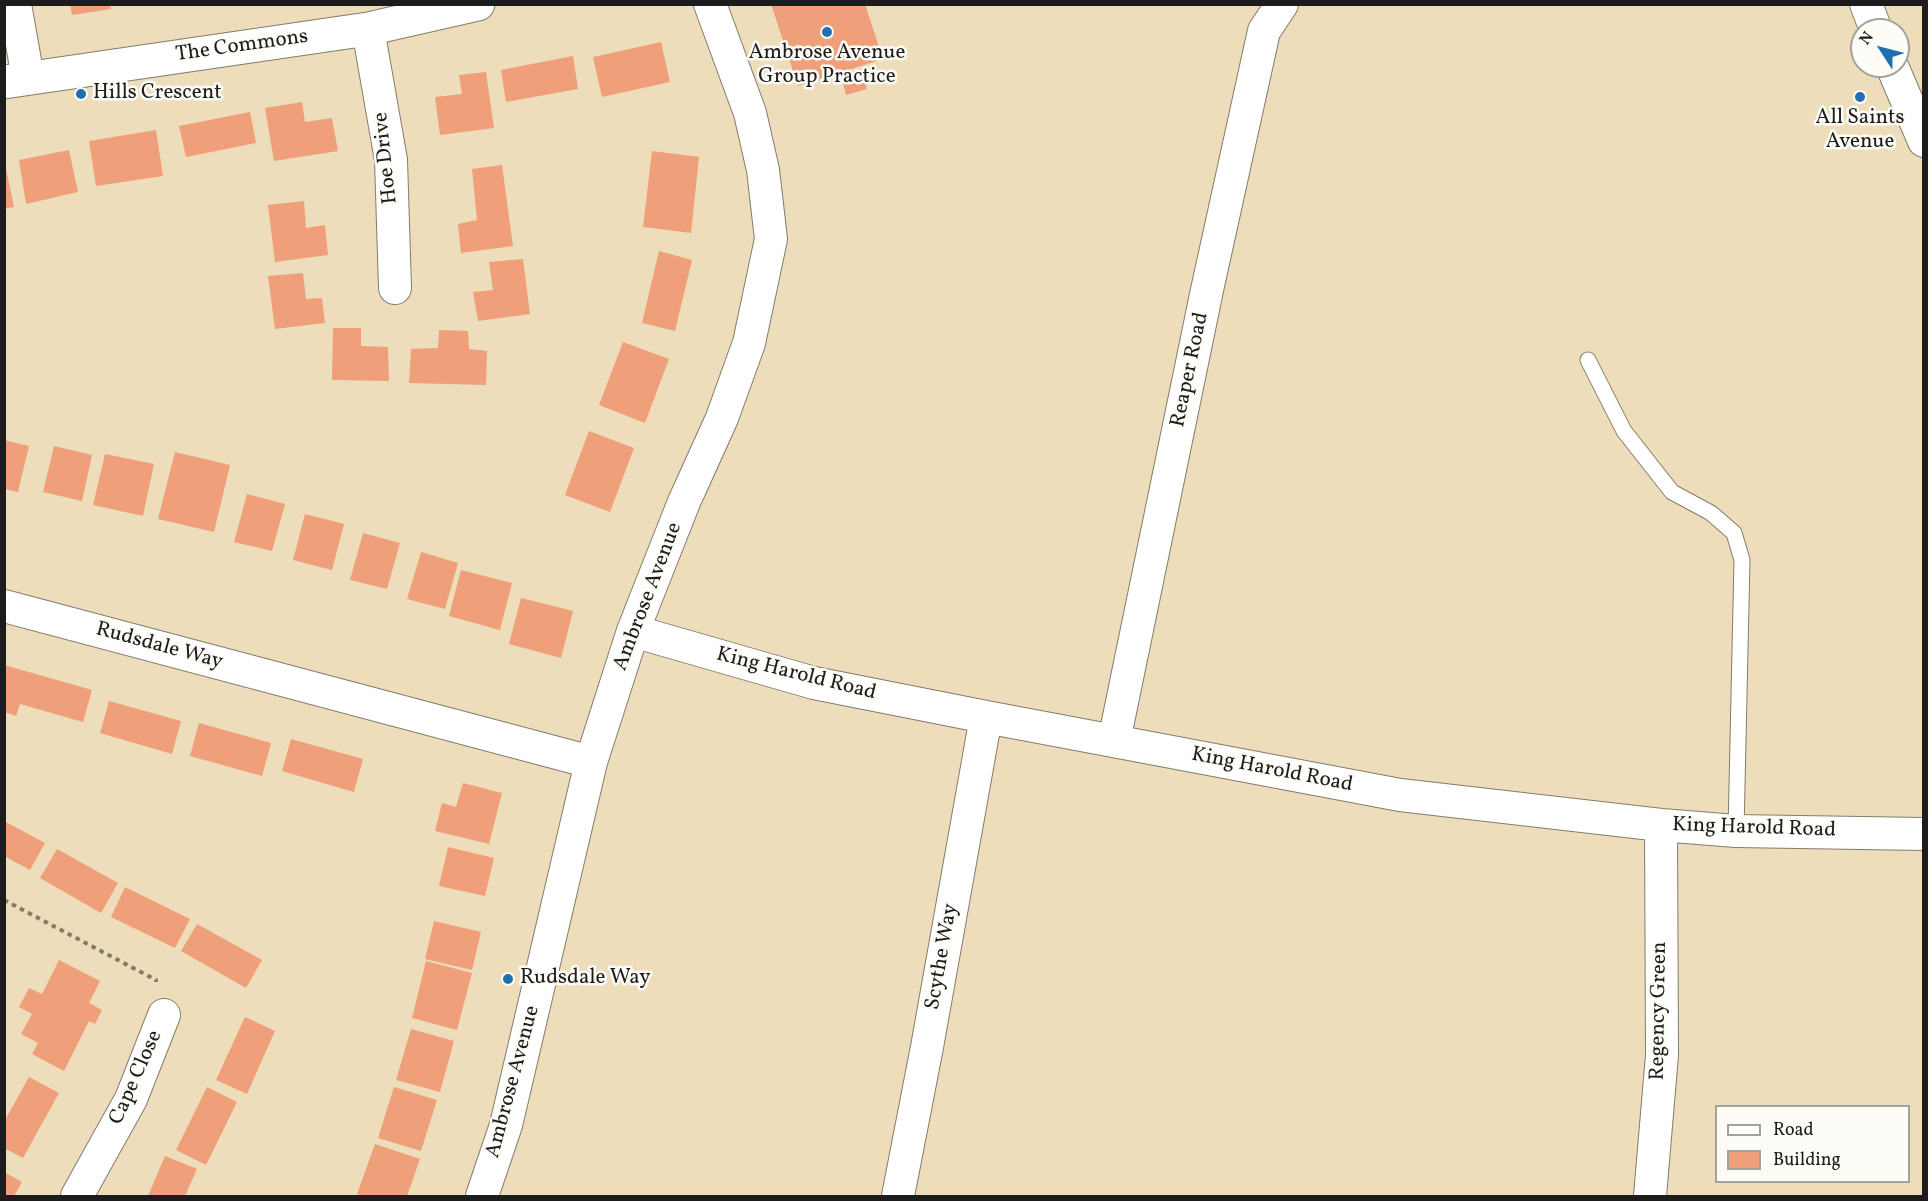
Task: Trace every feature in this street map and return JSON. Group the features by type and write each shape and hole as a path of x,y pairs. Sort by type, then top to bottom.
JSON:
{"street":[{"path":"15,4 16,80"},
{"name":"The Commons","path":"16,80 368,29 478,4"},
{"name":"Ambrose Avenue","path":"482,1197 506,1125 591,762 633,631 684,502 722,418 749,343 771,239 763,170 750,113 710,4"},
{"name":"Reaper Road","path":"1114,741 1207,290 1264,31 1282,4"},
{"name":"Hoe Drive","path":"368,29 392,160 395,288"},
{"path":"1897,78 1923,141"},
{"name":"Rudsdale Way","path":"4,606 591,762"},
{"name":"King Harold Road","path":"633,631 814,683 1400,795 1661,825 1736,831 1923,834"},
{"name":"Scythe Way","path":"898,1197 986,717"},
{"name":"Regency Green","path":"1650,1197 1662,1055 1661,825"},
{"name":"Cape Close","path":"77,1197 131,1099 164,1015"}],"lane":[{"path":"1588,360 1624,431 1672,492 1711,513 1734,534 1742,560 1736,831"}],"path":[{"name":"Cape Close","path":"4,900 156,980 164,1015"}],"building":[{"path":"70,4 110,4 111,9 72,15"},
{"name":"Ambrose Avenue Group Practice","path":"771,4 865,4 883,59 798,86"},
{"path":"661,42 670,82 602,97 593,57"},
{"path":"573,56 578,89 506,102 501,70"},
{"path":"862,69 867,89 846,95 841,75"},
{"path":"486,72 494,128 440,135 435,97 462,94 459,75"},
{"path":"302,102 305,122 332,118 338,151 274,161 265,108"},
{"path":"250,112 256,143 186,157 179,126"},
{"path":"156,130 163,176 96,186 89,141"},
{"path":"69,150 78,192 26,204 19,160"},
{"path":"652,151 699,157 691,233 643,227"},
{"path":"4,159 14,207 4,209"},
{"path":"502,165 513,246 461,253 458,224 477,220 472,169"},
{"path":"304,201 306,228 325,225 328,255 275,262 268,205"},
{"path":"659,251 692,260 675,331 642,323"},
{"path":"523,259 530,314 478,321 473,292 493,290 489,262"},
{"path":"303,273 306,299 322,298 325,323 275,329 268,276"},
{"path":"333,328 361,328 361,346 388,347 389,381 332,380"},
{"path":"439,330 468,331 469,349 487,351 486,385 409,383 411,349 438,348"},
{"path":"623,342 669,359 645,423 599,405"},
{"path":"589,431 634,448 610,512 565,495"},
{"path":"4,440 29,446 18,492 4,489"},
{"path":"54,446 92,455 82,501 43,492"},
{"path":"175,452 230,465 214,532 158,519"},
{"path":"105,454 154,464 143,516 93,505"},
{"path":"247,494 285,504 272,551 234,542"},
{"path":"305,514 344,524 332,570 293,560"},
{"path":"363,533 400,543 387,589 350,580"},
{"path":"421,552 458,563 445,609 407,599"},
{"path":"461,570 512,583 500,630 449,616"},
{"path":"521,598 573,611 561,658 509,644"},
{"path":"4,665 92,690 83,722 20,704 16,716 4,712"},
{"path":"109,701 181,721 172,754 100,733"},
{"path":"199,723 271,743 262,776 190,756"},
{"path":"291,739 363,759 354,792 282,771"},
{"path":"463,783 502,793 489,844 435,831 442,803 456,807"},
{"path":"4,821 45,843 30,870 4,856"},
{"path":"448,847 494,858 485,896 439,886"},
{"path":"57,849 118,883 101,913 40,878"},
{"path":"125,887 190,919 175,948 111,917"},
{"path":"434,921 481,932 472,970 425,959"},
{"path":"197,924 262,960 246,988 181,951"},
{"path":"59,960 100,981 89,1003 102,1010 95,1024 89,1021 64,1071 32,1054 38,1043 21,1034 32,1014 19,1007 29,988 42,994"},
{"path":"426,961 472,973 457,1030 412,1018"},
{"path":"245,1017 275,1031 247,1094 216,1080"},
{"path":"411,1029 454,1041 440,1092 396,1080"},
{"path":"29,1077 59,1093 23,1158 4,1148 4,1122"},
{"path":"207,1087 237,1102 206,1165 176,1150"},
{"path":"394,1087 437,1100 421,1151 378,1138"},
{"path":"375,1144 420,1159 407,1196 357,1194"},
{"path":"165,1156 197,1169 185,1196 148,1196"},
{"path":"4,1172 22,1182 14,1196 4,1196"}],"place":[{"name":"Ambrose Avenue Group Practice","path":"827,32"},
{"name":"Hills Crescent","path":"81,94"},
{"name":"All Saints Avenue","path":"1860,97"},
{"name":"Rudsdale Way","path":"508,979"}]}
